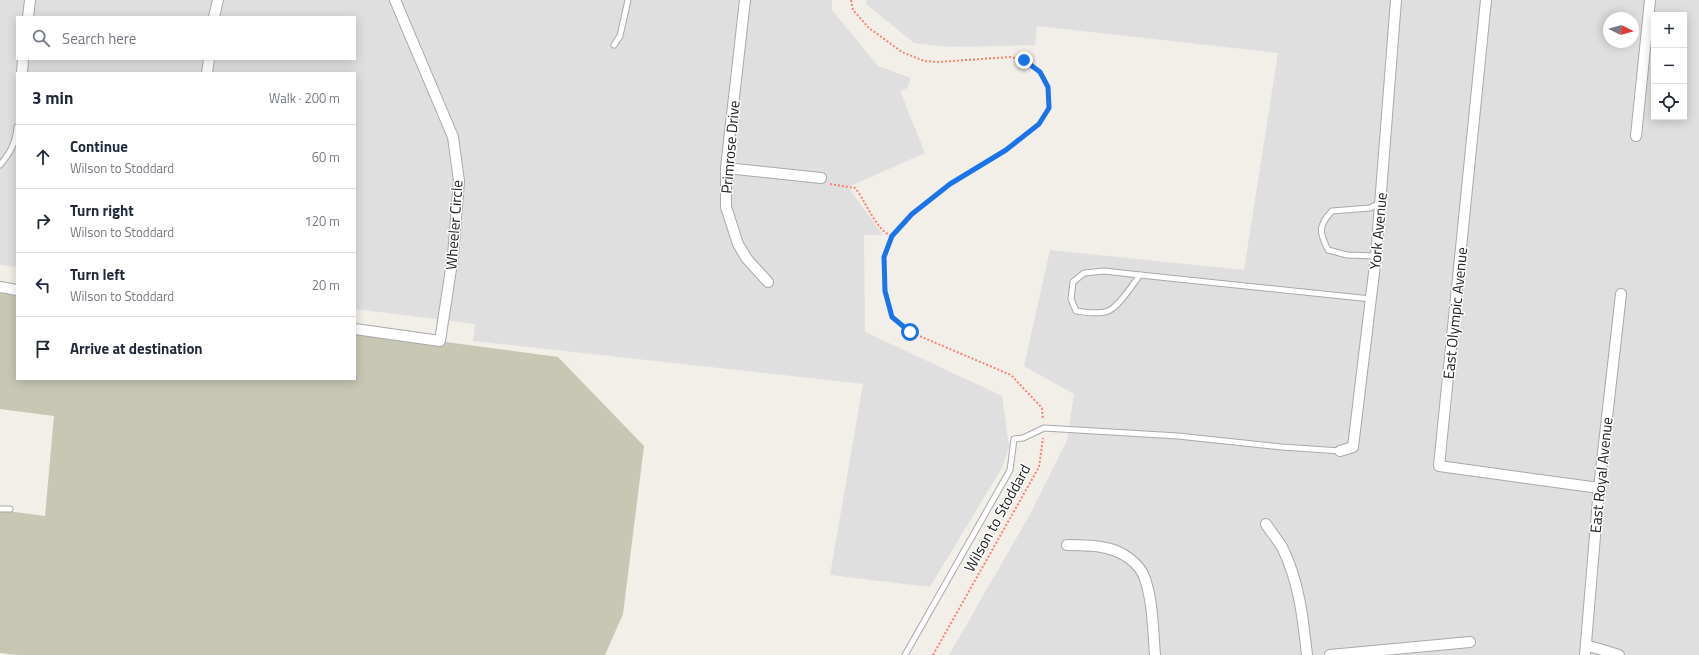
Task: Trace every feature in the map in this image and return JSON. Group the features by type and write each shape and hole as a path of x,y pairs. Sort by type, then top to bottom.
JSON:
{"street":[{"path":"28,16 30,0"},
{"path":"214,16 218,0"},
{"name":"Wheeler Circle","path":"356,330 440,341 453,256 459,181 453,137 395,0"},
{"name":"Primrose Drive","path":"745,0 726,168 726,207 738,244 747,259 768,282"},
{"name":"York Avenue","path":"1340,451 1353,447 1376,256 1396,0"},
{"name":"East Olympic Avenue","path":"1486,0 1439,466 1599,488"},
{"path":"1636,136 1650,0"},
{"path":"22,72 23,60"},
{"path":"207,72 209,60"},
{"path":"726,168 821,178"},
{"path":"0,287 16,290"},
{"name":"East Royal Avenue","path":"1585,650 1599,488 1621,294"},
{"path":"1266,524 1281,547 1293,577 1301,604 1307,655"},
{"path":"1067,544 1106,548 1123,553 1134,562 1145,578 1152,611 1154,655"},
{"path":"1330,655 1470,642"},
{"path":"1585,650 1619,655"}],"lane":[{"path":"614,45 620,36 628,0"},
{"path":"0,165 11,152 16,137"},
{"path":"1376,256 1347,255 1328,250 1322,237 1323,221 1332,211 1370,208 1380,203"},
{"path":"1140,275 1118,303 1108,312 1088,313 1076,311 1071,299 1074,282 1084,273 1104,271 1371,299"},
{"path":"905,655 1010,470 1014,439 1023,438 1044,428 1178,436 1282,447 1340,451"},
{"path":"0,509 10,509"}],"path":[{"name":"Wilson to Stoddard","path":"851,0 853,10 869,28 902,52 924,61 938,62 1010,57 1024,60 1040,72 1048,87 1049,108 1039,124 1006,150 950,184 912,214 892,236 884,257 885,291 892,317 910,332 1011,375 1042,408 1044,428 1043,446 1039,467 933,655"},
{"path":"821,178 828,183 855,188 863,198 878,225 886,234 892,236"}],"shaded area":[{"path":"0,0 832,0 832,10 878,66 911,78 907,88 900,91 925,153 848,187 883,235 864,235 865,332 1002,396 1009,446 1003,466 930,587 830,575 863,384 473,341 475,324 356,309 356,72 16,72 16,267 0,265"},
{"path":"866,0 1699,0 1699,655 949,655 1029,516 1067,440 1074,394 1024,366 1050,250 1244,270 1278,53 1037,26 1035,45 949,47 914,43 866,4"},
{"path":"0,283 16,286 16,380 356,380 356,330 558,357 644,446 623,614 605,655 18,655 0,653 0,510 45,516 54,416 0,409"}],"route":[{"path":"910,332 892,317 885,291 884,257 892,236 912,214 950,184 1006,150 1039,124 1049,108 1048,87 1040,72 1024,60"}]}
